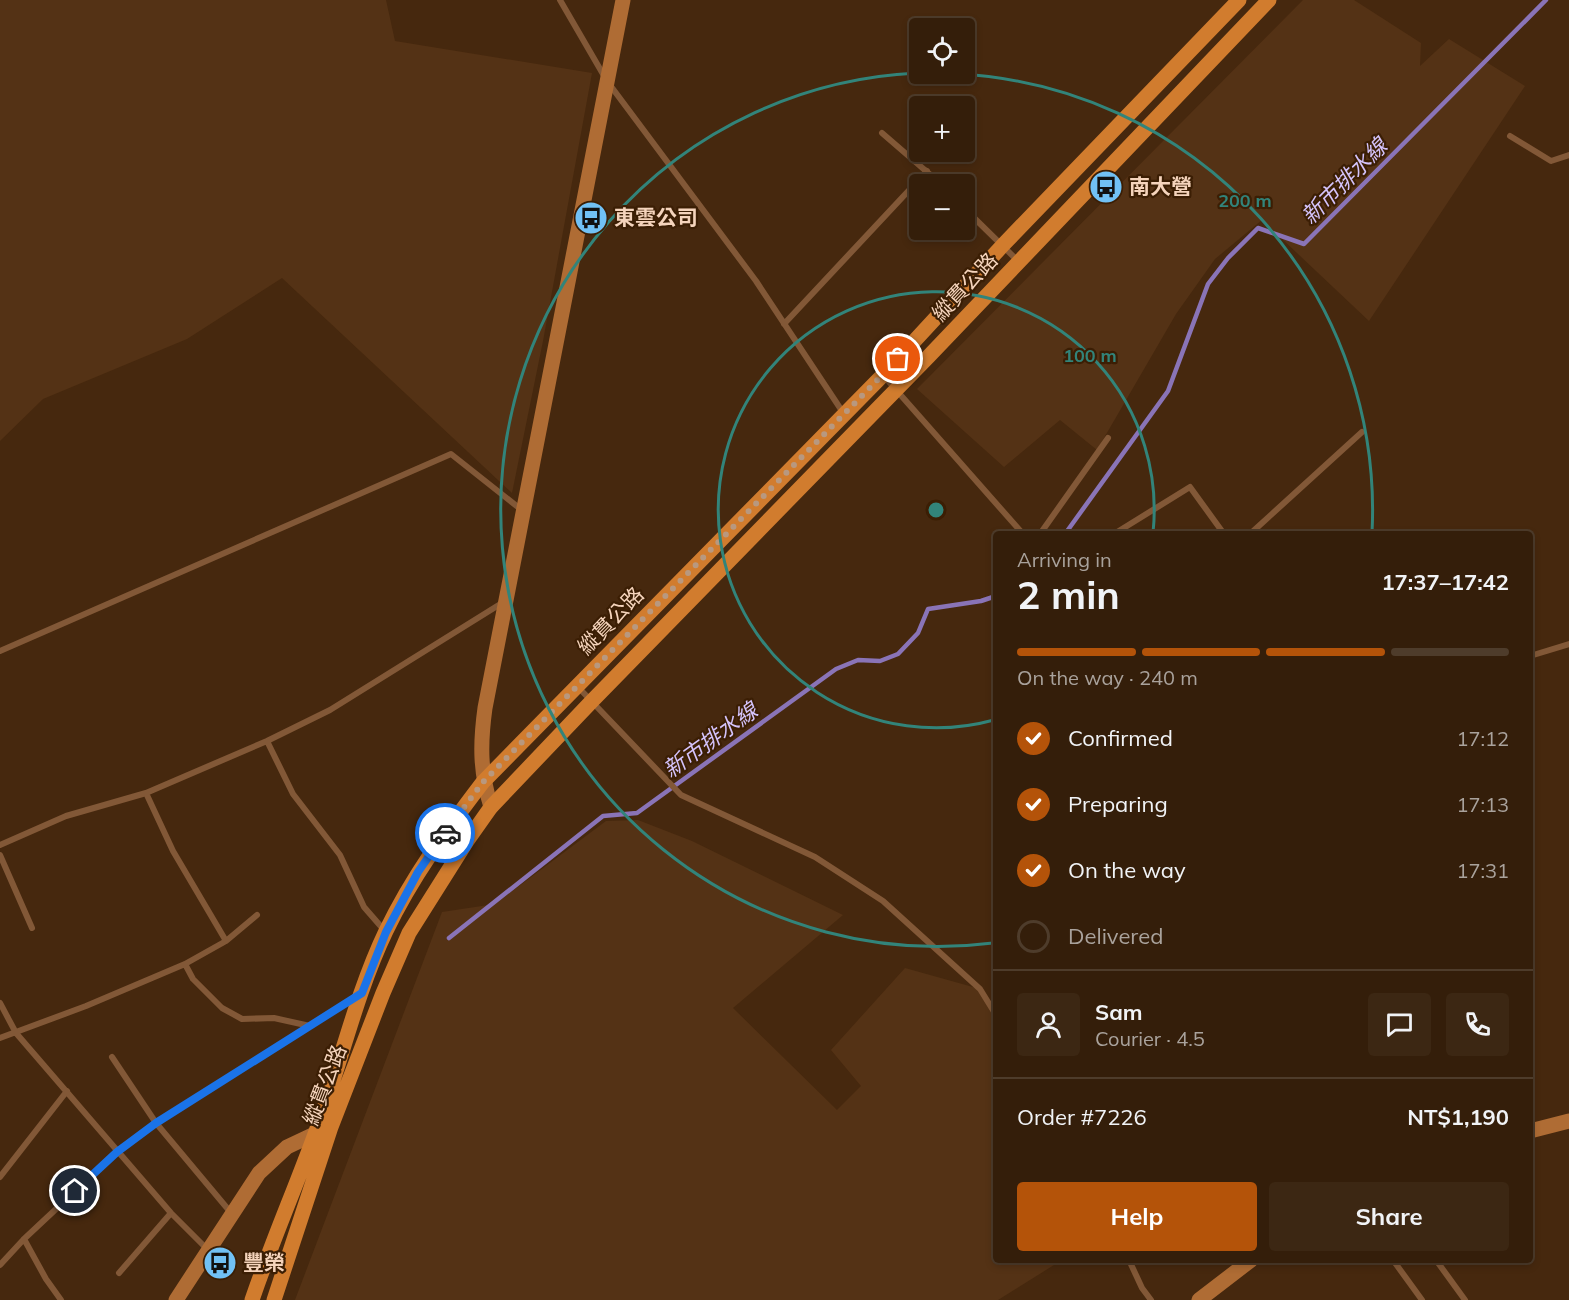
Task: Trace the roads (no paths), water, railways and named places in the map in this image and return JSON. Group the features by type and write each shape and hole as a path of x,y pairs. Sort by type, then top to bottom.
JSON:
{"main road":[{"name":"縱貫公路","path":"252,1300 270,1247 316,1133 362,993 386,932 418,872 450,825 483,782 884,375 1003,245 1239,0"},
{"name":"縱貫公路","path":"274,1300 332,1127 383,993 409,933 491,807 1269,0"}],"street":[{"path":"491,807 483,782 481,739 484,718 623,0"},
{"path":"1533,1130 1569,1121"},
{"path":"176,1300 267,1164 287,1147 332,1127"},
{"path":"1199,1300 1247,1263"}],"lane":[{"path":"560,0 607,81 756,281 844,414"},
{"path":"882,133 930,174"},
{"path":"1510,136 1551,160 1569,155"},
{"path":"784,324 927,171"},
{"path":"975,218 1018,261"},
{"path":"884,375 1020,531"},
{"path":"1253,531 1362,432"},
{"path":"1042,531 1108,438"},
{"path":"0,651 451,454 523,511"},
{"path":"1119,531 1190,487 1222,531"},
{"path":"0,845 66,816 146,793 267,741 330,710 508,599"},
{"path":"1533,655 1569,644"},
{"path":"577,686 681,795 815,857 883,902 980,988 993,1010"},
{"path":"267,741 293,794 340,855 364,907 386,932"},
{"path":"146,793 173,851 226,941"},
{"path":"0,855 32,928"},
{"path":"0,1038 186,964 226,941 257,915"},
{"path":"186,964 193,979 222,1008 242,1019 274,1018 310,1026"},
{"path":"0,1265 24,1239 117,1152 156,1123 362,993"},
{"path":"0,1004 16,1033 171,1213 209,1251"},
{"path":"112,1057 156,1123 232,1215"},
{"path":"0,1177 67,1091"},
{"path":"118,1273 171,1213"},
{"path":"24,1239 61,1300"},
{"path":"1130,1263 1142,1288 1151,1300"},
{"path":"1395,1263 1422,1300"},
{"path":"1438,1263 1465,1300"}],"waterway":[{"name":"新市排水線","path":"1067,531 1168,391 1208,284 1228,258 1258,228 1304,244 1546,0"},
{"name":"新市排水線","path":"449,938 603,816 637,813 836,669 858,660 880,661 898,654 918,633 928,609 993,597"}],"place":[{"name":"南大營","path":"1106,187"},
{"name":"東雲公司","path":"591,218"},
{"name":"豐榮","path":"220,1263"}]}
